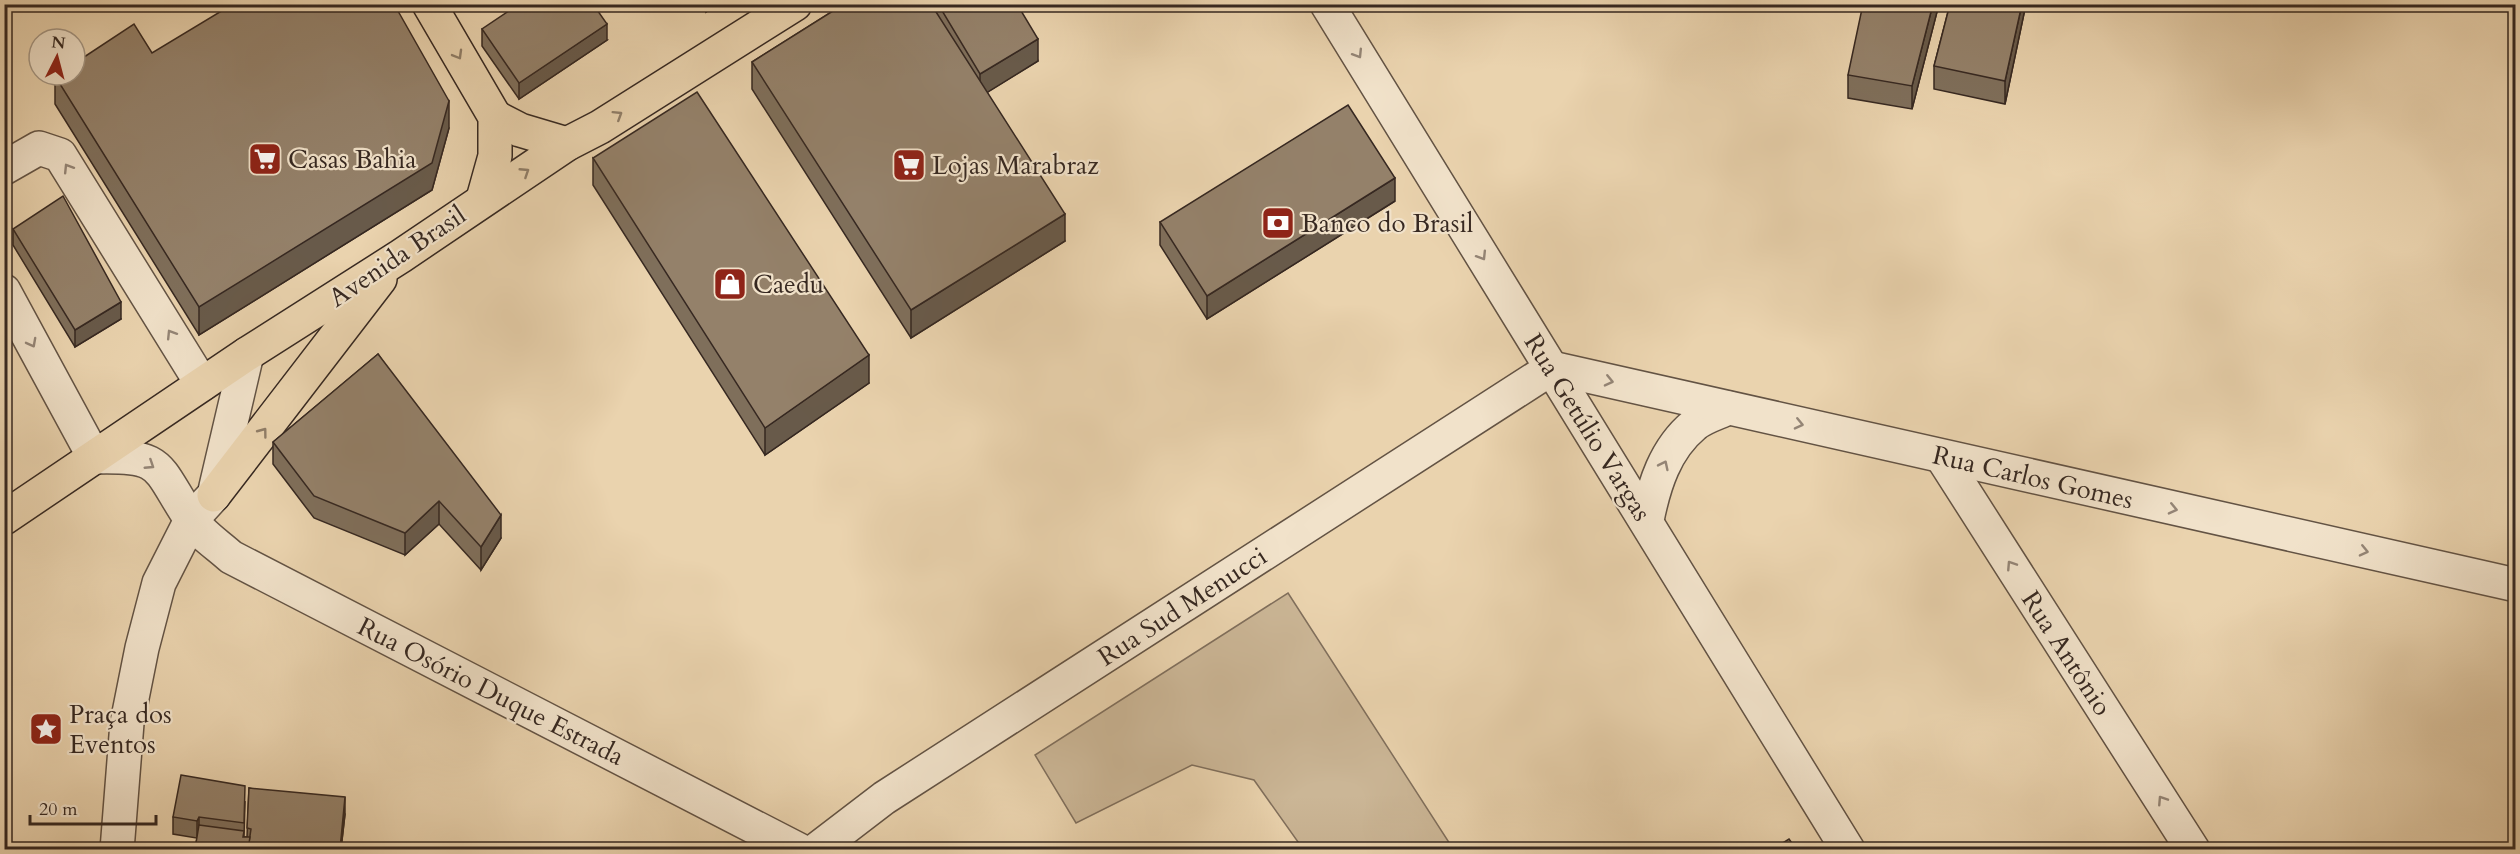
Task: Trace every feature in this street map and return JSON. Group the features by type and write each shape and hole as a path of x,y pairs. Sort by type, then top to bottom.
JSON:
{"main road":[{"path":"429,4 495,117 495,156 483,199"},
{"name":"Avenida Brasil","path":"4,518 247,354 401,256 567,144 600,127 795,4"},
{"path":"495,117 520,130 567,144"},
{"path":"214,495 368,293 401,256"}],"street":[{"name":"Rua Getúlio Vargas","path":"1327,4 1848,849"},
{"path":"4,168 39,148 60,155 202,384"},
{"path":"4,291 94,457"},
{"path":"117,849 127,723 142,648 159,584 191,520 214,495 247,354"},
{"name":"Rua Carlos Gomes","path":"1552,368 2516,585"},
{"name":"Rua Sud Menucci","path":"816,849 884,798 1552,368"},
{"path":"1647,520 1654,485 1669,454 1696,423 1728,408"},
{"name":"Rua Osório Duque Estrada","path":"94,457 128,456 147,460 162,473 191,520 231,557 799,849"},
{"name":"Rua Antônio","path":"1942,457 2193,849"}],"shaded area":[{"path":"1288,593 1450,844 1440,850 1303,849 1254,780 1192,765 1076,823 1035,755"}],"building":[{"name":"Casas Bahia","path":"233,4 394,4 449,101 432,163 199,307 62,87 87,87 87,55 134,24 152,53"},
{"path":"519,4 593,4 607,24 519,83 482,29"},
{"name":"Lojas Marabraz","path":"844,4 931,4 1065,214 911,310 752,62"},
{"path":"938,4 1017,4 1038,39 980,74"},
{"path":"1863,4 1933,4 1912,86 1848,75"},
{"path":"1950,4 2022,4 2005,81 1934,66"},
{"name":"Caedu","path":"697,92 869,355 765,428 593,158"},
{"name":"Banco do Brasil","path":"1348,105 1395,178 1207,296 1160,222"},
{"path":"63,196 121,302 75,330 13,229"},
{"path":"378,354 501,515 481,547 439,501 405,533 314,496 273,442"},
{"path":"181,775 245,786 244,823 199,817 197,821 173,817"},
{"path":"249,788 345,797 340,849 248,849 251,829 247,828"},
{"path":"199,825 244,831 243,837 250,837 248,849 195,849"},
{"path":"1789,839 1796,849 1773,849"}],"place":[{"name":"Casas Bahia","path":"265,159"},
{"name":"Lojas Marabraz","path":"909,165"},
{"name":"Banco do Brasil","path":"1278,223"},
{"name":"Caedu","path":"730,284"},
{"name":"Praça dos Eventos","path":"46,729"}]}
